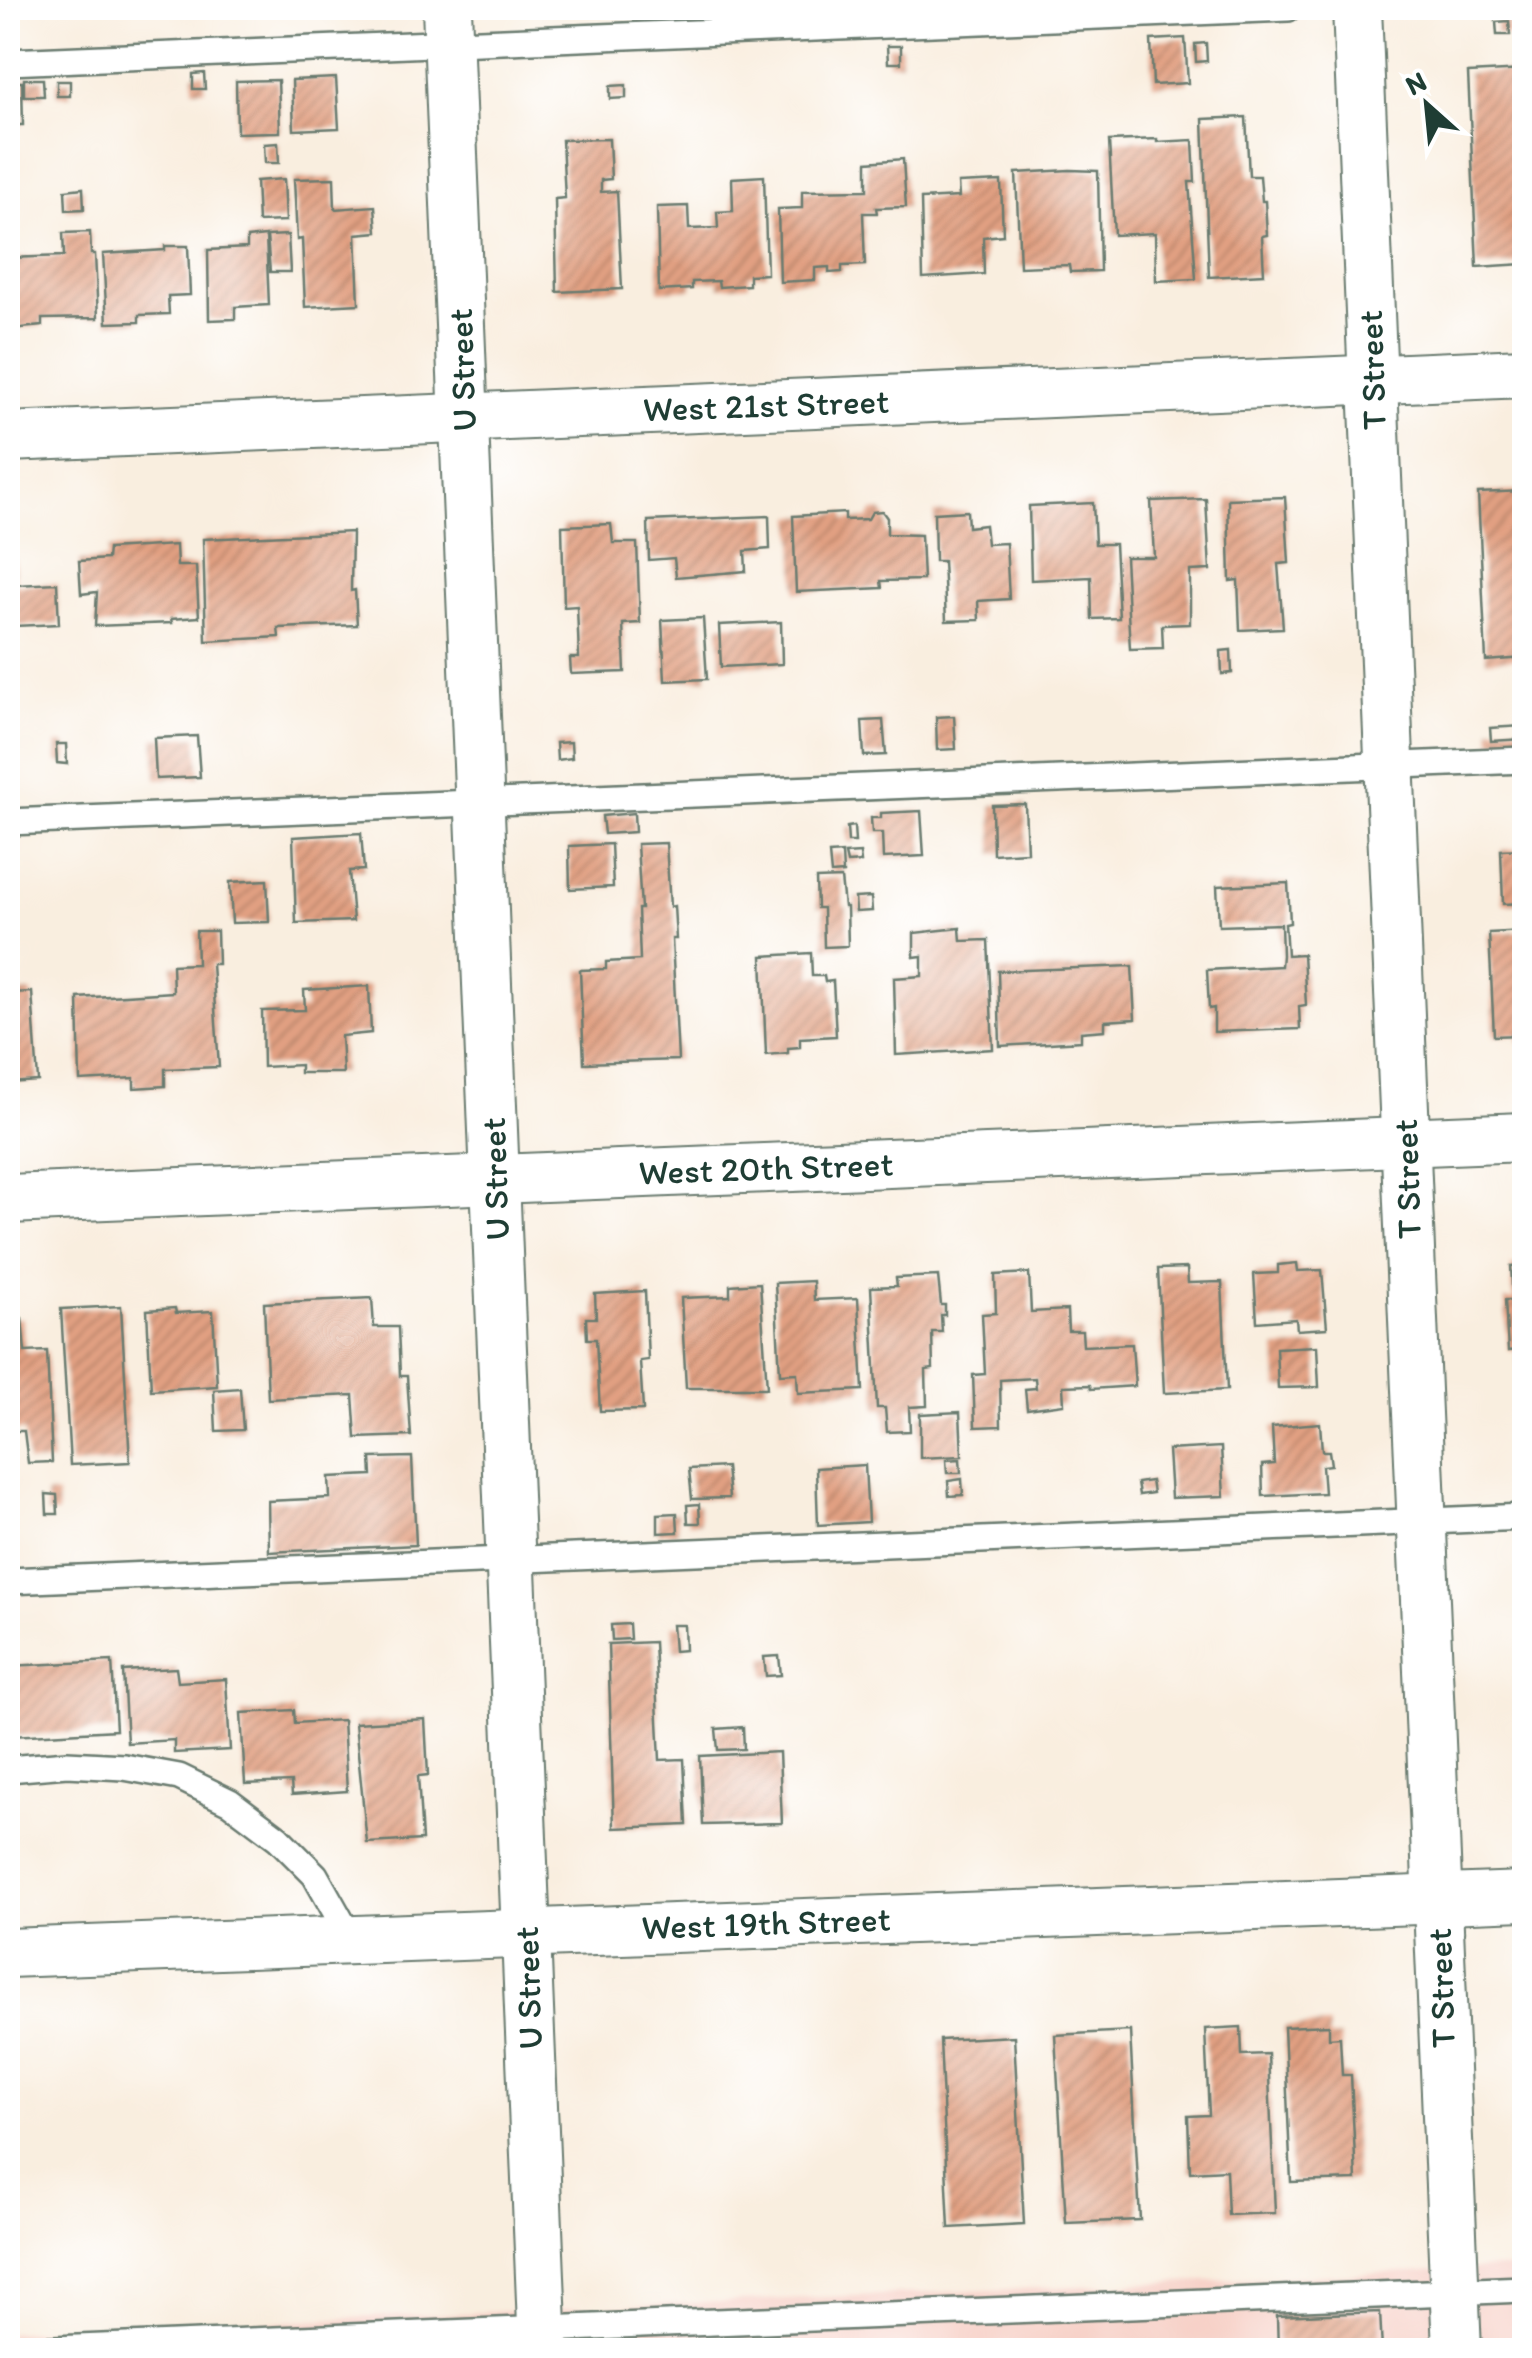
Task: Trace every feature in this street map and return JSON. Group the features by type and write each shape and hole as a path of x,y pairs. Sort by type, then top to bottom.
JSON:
{"street":[{"name":"T Street","path":"1357,8 1457,2350"},
{"name":"U Street","path":"448,26 543,2340"},
{"name":"West 21st Street","path":"8,437 1524,373"},
{"name":"West 20th Street","path":"8,1199 1524,1138"},
{"name":"West 19th Street","path":"8,1952 1524,1896"}],"lane":[{"path":"8,62 448,26 1288,8"},
{"path":"8,822 1524,760"},
{"path":"8,1580 1524,1517"},
{"path":"8,1769 67,1764 124,1767 179,1777 230,1802 278,1838 314,1875 351,1939"},
{"path":"29,2350 543,2340 1524,2290"}],"shaded area":[{"path":"1524,2267 1524,2350 8,2350 8,2333"}],"building":[{"path":"555,8 599,8 599,11 555,12"},
{"path":"1509,21 1510,35 1497,35 1496,22"},
{"path":"1185,38 1188,83 1153,85 1151,40"},
{"path":"1206,43 1207,61 1196,62 1195,44"},
{"path":"887,46 901,46 901,63 888,63"},
{"path":"1524,70 1524,118 1518,119 1524,177 1524,264 1477,267 1468,73"},
{"path":"204,73 205,89 193,89 193,74"},
{"path":"336,78 339,128 294,130 292,80"},
{"path":"24,79 43,79 44,96 24,96"},
{"path":"278,80 280,132 237,133 236,81"},
{"path":"57,81 70,81 70,96 57,96"},
{"path":"8,82 22,82 23,125 8,125"},
{"path":"626,85 626,98 610,99 610,86"},
{"path":"1246,117 1249,176 1260,176 1265,201 1264,274 1209,277 1203,119"},
{"path":"609,139 611,179 601,180 601,192 617,191 622,289 557,292 555,199 565,198 562,140"},
{"path":"1193,140 1195,182 1189,182 1196,279 1156,281 1155,233 1114,235 1109,141"},
{"path":"278,143 279,163 265,163 264,144"},
{"path":"903,159 906,207 876,208 877,213 863,213 865,265 842,266 842,272 829,273 829,267 815,268 815,280 780,282 778,209 802,208 802,191 867,190 867,162"},
{"path":"1098,171 1100,271 1070,272 1069,265 1020,267 1016,173"},
{"path":"764,176 767,274 749,275 749,285 719,287 718,281 692,282 692,289 659,291 657,207 688,206 689,229 718,228 717,212 733,211 732,178"},
{"path":"334,178 335,209 375,206 377,232 356,234 359,304 305,307 294,179"},
{"path":"284,179 286,221 258,222 256,181"},
{"path":"1001,181 1003,235 983,237 984,274 923,278 921,199 959,197 958,183"},
{"path":"83,188 84,209 66,210 65,190"},
{"path":"90,232 98,318 42,319 42,326 11,329 8,258 64,256 63,233"},
{"path":"288,235 290,272 270,272 267,236"},
{"path":"266,236 269,305 235,307 235,319 209,320 208,250 247,248 247,238"},
{"path":"165,246 188,246 190,295 168,296 169,314 139,315 139,322 107,323 103,254 165,250"},
{"path":"1524,491 1524,658 1486,661 1478,493"},
{"path":"1285,497 1289,563 1278,564 1283,628 1240,630 1238,580 1230,581 1228,499"},
{"path":"1206,499 1210,570 1190,571 1190,624 1162,625 1163,648 1130,649 1125,557 1154,557 1151,501"},
{"path":"1093,503 1095,544 1115,544 1119,618 1092,619 1091,577 1031,580 1029,506"},
{"path":"882,511 887,518 887,534 921,535 923,580 881,581 882,588 796,592 793,516 845,513 845,520 868,519 872,512"},
{"path":"967,511 968,527 985,525 987,544 1006,543 1009,599 978,601 979,620 946,621 943,561 935,561 934,513"},
{"path":"769,516 770,549 745,551 746,571 676,577 674,558 649,560 648,521"},
{"path":"611,524 613,543 637,543 640,623 623,624 625,672 571,674 570,658 579,658 577,606 564,607 562,526"},
{"path":"352,532 351,591 355,590 357,625 278,628 279,637 206,641 203,539"},
{"path":"176,545 177,566 196,566 199,617 171,619 172,623 95,626 97,592 81,594 79,561 107,559 108,549"},
{"path":"14,554 16,585 57,583 59,624 14,626 14,617 8,618 8,555"},
{"path":"703,618 707,679 665,681 662,620"},
{"path":"781,622 782,664 721,667 719,625"},
{"path":"1231,650 1232,673 1222,674 1221,651"},
{"path":"954,716 956,749 937,750 936,717"},
{"path":"883,720 886,755 864,756 862,721"},
{"path":"11,725 14,785 8,785"},
{"path":"1523,726 1524,739 1491,741 1490,728"},
{"path":"197,736 200,777 156,779 154,738"},
{"path":"571,742 572,758 557,760 556,743"},
{"path":"56,744 66,744 67,764 57,763"},
{"path":"1025,804 1027,852 993,854 992,805"},
{"path":"921,811 924,856 883,858 882,833 872,833 871,818 881,818 881,813"},
{"path":"634,813 635,832 604,834 602,816"},
{"path":"854,826 855,842 848,842 847,827"},
{"path":"361,833 364,870 349,871 353,921 296,923 293,837"},
{"path":"666,843 676,939 672,939 678,1060 584,1063 580,970 606,969 606,962 640,960 637,844"},
{"path":"611,844 613,887 570,889 569,846"},
{"path":"1524,849 1524,903 1503,904 1501,850"},
{"path":"842,853 843,873 831,874 829,854"},
{"path":"860,853 861,862 847,863 845,854"},
{"path":"841,878 848,946 824,947 823,908 817,908 816,879"},
{"path":"267,880 269,922 232,923 230,882"},
{"path":"1288,883 1287,955 1303,954 1306,1005 1299,1006 1300,1029 1214,1032 1207,970 1281,966 1282,955 1281,924 1219,926 1217,886"},
{"path":"871,897 872,911 856,912 855,898"},
{"path":"960,928 961,941 988,940 993,1049 896,1055 894,978 922,976 922,956 914,957 914,933"},
{"path":"196,931 217,931 218,964 212,964 219,1067 165,1069 165,1086 134,1088 134,1078 80,1081 78,998 173,992 172,965 197,964"},
{"path":"1524,931 1524,1043 1518,1043 1518,1035 1494,1036 1489,933"},
{"path":"811,953 812,976 833,981 836,1036 800,1038 800,1047 788,1048 788,1053 766,1055 762,956"},
{"path":"1132,966 1135,1019 1105,1021 1105,1030 1081,1032 1081,1041 1000,1046 998,971"},
{"path":"369,986 371,1033 341,1036 343,1073 300,1073 300,1065 263,1067 262,1011 305,1010 304,990"},
{"path":"32,992 38,1081 8,1083 8,993"},
{"path":"1297,1263 1298,1271 1322,1270 1327,1328 1297,1330 1296,1319 1257,1322 1254,1274 1278,1273 1278,1265"},
{"path":"1524,1265 1521,1425 1517,1350 1508,1351 1505,1300 1513,1300 1511,1266"},
{"path":"1187,1268 1188,1283 1222,1282 1227,1390 1164,1393 1158,1269"},
{"path":"1029,1273 1031,1312 1067,1310 1068,1331 1082,1331 1083,1346 1132,1344 1135,1386 1063,1386 1064,1404 1027,1409 1025,1389 1036,1388 1035,1378 1000,1380 1001,1426 975,1427 973,1375 985,1374 982,1314 996,1313 995,1275"},
{"path":"938,1276 945,1315 941,1315 942,1332 932,1332 933,1369 926,1370 927,1406 909,1407 910,1431 887,1432 885,1408 877,1408 871,1287 897,1286 896,1278"},
{"path":"813,1281 814,1300 858,1298 863,1390 798,1393 797,1373 780,1374 775,1283"},
{"path":"760,1283 767,1388 686,1388 681,1298 730,1296 730,1285"},
{"path":"645,1291 648,1360 640,1361 643,1410 600,1411 596,1339 587,1339 586,1318 596,1318 595,1294"},
{"path":"372,1298 374,1327 398,1327 400,1376 407,1376 411,1436 356,1438 353,1395 268,1399 264,1303"},
{"path":"121,1306 130,1462 70,1465 61,1309"},
{"path":"175,1308 176,1313 213,1311 217,1386 151,1390 147,1310"},
{"path":"22,1318 25,1352 47,1351 52,1462 28,1463 24,1431 8,1431 8,1319"},
{"path":"1317,1346 1319,1387 1278,1388 1276,1348"},
{"path":"240,1388 243,1430 216,1431 214,1390"},
{"path":"960,1412 962,1456 920,1458 920,1414"},
{"path":"1320,1423 1322,1451 1329,1451 1331,1465 1322,1466 1324,1493 1263,1496 1262,1465 1274,1464 1272,1427"},
{"path":"1221,1447 1224,1496 1171,1498 1168,1450"},
{"path":"412,1457 416,1545 269,1552 268,1501 330,1498 329,1477 372,1475 371,1458"},
{"path":"960,1459 961,1473 947,1473 946,1460"},
{"path":"865,1465 868,1522 818,1525 816,1468"},
{"path":"726,1467 729,1498 692,1499 689,1469"},
{"path":"962,1479 963,1495 949,1496 948,1481"},
{"path":"1151,1481 1153,1493 1139,1495 1137,1483"},
{"path":"46,1494 57,1495 58,1514 47,1514"},
{"path":"699,1504 700,1523 688,1523 687,1505"},
{"path":"677,1513 678,1532 658,1533 658,1514"},
{"path":"629,1624 630,1639 612,1640 611,1625"},
{"path":"672,1625 684,1625 685,1650 674,1651"},
{"path":"654,1642 660,1760 684,1759 687,1825 614,1828 608,1644"},
{"path":"779,1656 781,1675 766,1676 764,1657"},
{"path":"112,1661 116,1730 12,1736 8,1666"},
{"path":"176,1668 178,1682 226,1679 230,1750 174,1753 174,1740 127,1743 123,1671"},
{"path":"294,1710 295,1723 343,1720 347,1791 292,1795 291,1782 245,1784 241,1713"},
{"path":"425,1719 428,1775 418,1776 422,1840 367,1843 355,1723"},
{"path":"743,1727 744,1749 718,1750 716,1729"},
{"path":"779,1752 782,1823 703,1825 700,1756"},
{"path":"1329,2025 1329,2038 1340,2037 1342,2075 1351,2075 1356,2180 1291,2182 1284,2027"},
{"path":"1241,2027 1242,2055 1268,2054 1275,2213 1228,2215 1226,2170 1190,2172 1188,2116 1209,2115 1205,2029"},
{"path":"1130,2031 1140,2220 1066,2223 1055,2035"},
{"path":"1014,2036 1024,2224 949,2228 940,2040"},
{"path":"1380,2312 1382,2350 1278,2350 1277,2316"}]}
